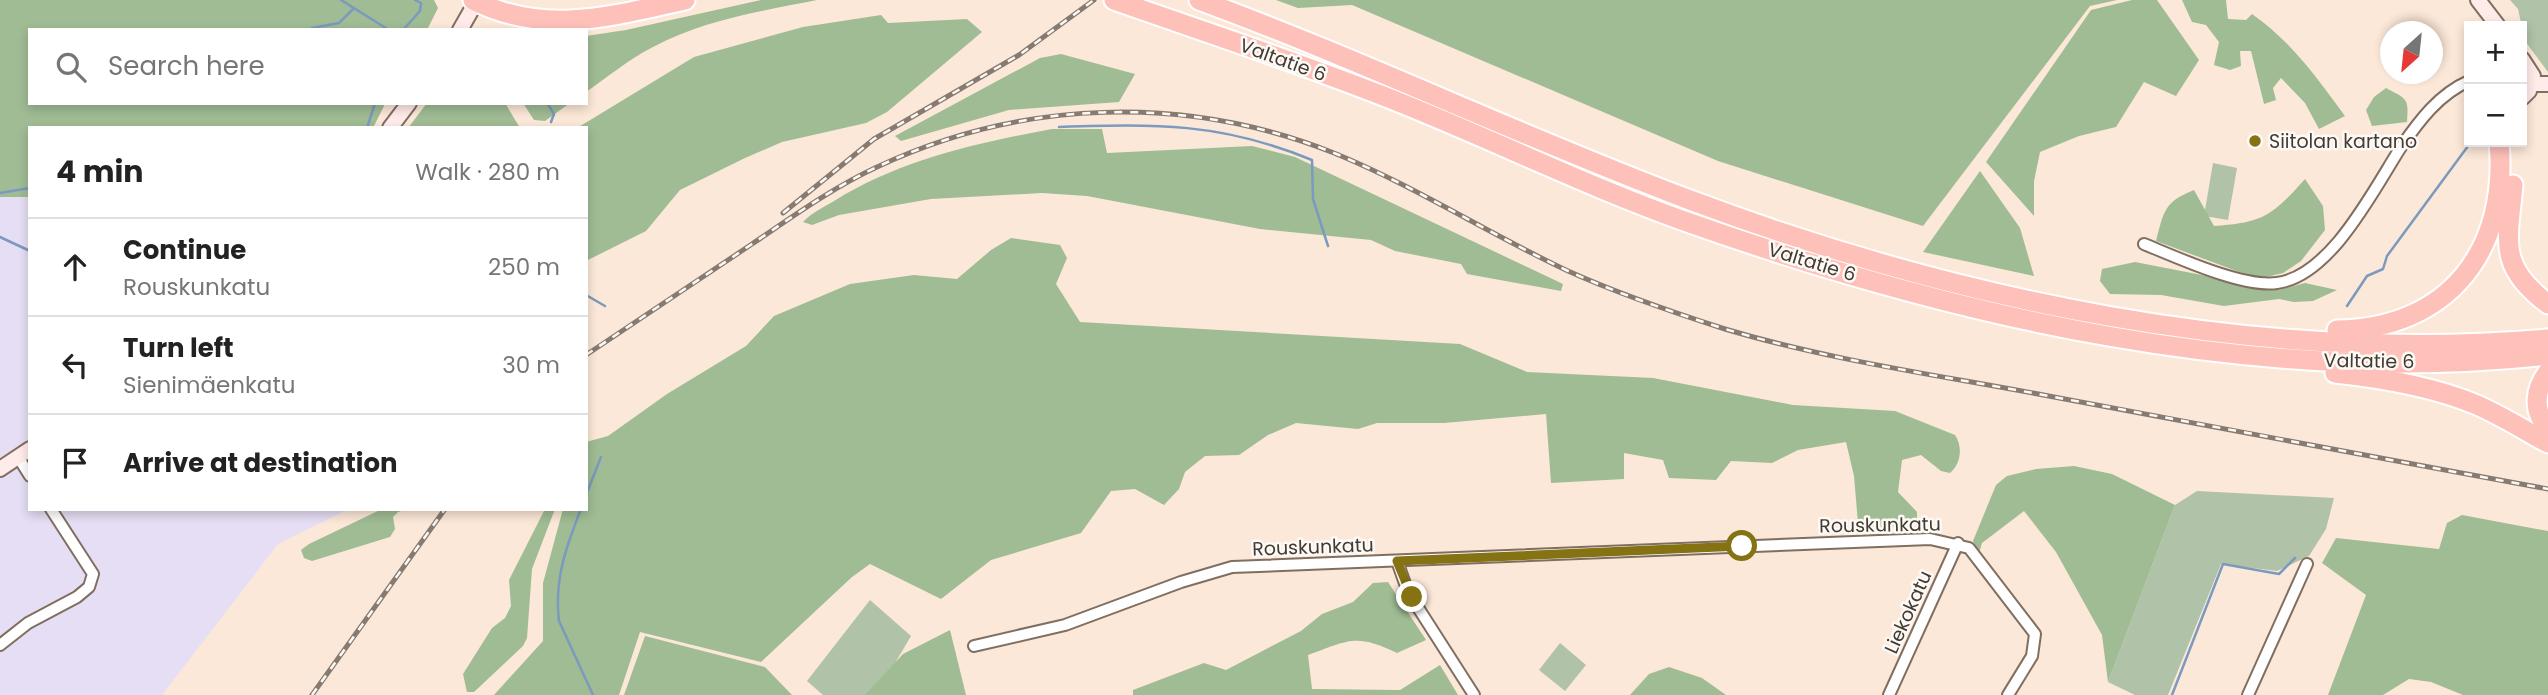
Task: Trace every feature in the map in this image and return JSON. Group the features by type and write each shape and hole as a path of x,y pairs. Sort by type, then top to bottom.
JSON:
{"highway":[{"path":"475,1 543,22 570,22 685,0"},
{"name":"Valtatie 6","path":"1199,0 1329,49 1691,201 1880,263 2113,315 2305,340 2471,342 2548,339"},
{"name":"Valtatie 6","path":"1114,1 1396,101 1586,183 1685,221 1874,281 2071,328 2155,344 2366,362 2479,361 2548,355"},
{"path":"2113,315 2274,329 2341,330 2377,327 2405,318 2449,292 2480,256 2499,204 2502,169 2500,147"},
{"path":"2512,147 2514,181 2508,251 2522,283 2548,304"},
{"path":"2234,352 2278,368 2373,377 2441,393 2485,409 2548,443"},
{"path":"2548,372 2536,399 2539,414 2548,427"}],"main road":[{"path":"2479,0 2494,21"},
{"path":"461,28 475,1"},
{"path":"2527,65 2532,84 2527,91"},
{"path":"2532,84 2548,84"},
{"path":"392,126 407,105"},
{"path":"0,469 24,453"}],"street":[{"path":"2144,244 2234,276 2277,283 2295,277 2312,268 2346,231 2428,111 2464,83"},
{"path":"0,645 28,623 77,597 89,587 93,574 52,511"},
{"name":"Rouskunkatu","path":"974,646 1065,625 1181,582 1232,568 1890,540 1930,539 1958,543"},
{"path":"1958,543 1969,548 2035,634 2032,656 2008,695"},
{"name":"Liekokatu","path":"1889,695 1958,543"},
{"path":"1397,561 1408,592 1474,695"},
{"path":"2248,695 2307,564"}],"shaded area":[{"path":"0,197 28,197 28,511 345,511 278,544 162,695 0,695"}],"green space":[{"path":"0,0 434,0 438,8 428,28 28,28 28,105 384,106 374,126 28,126 28,197 0,197"},
{"path":"761,0 817,0 712,23 692,30 653,47 588,91 588,36"},
{"path":"1276,0 2117,0 2090,6 1923,226 1718,161 1352,5 1298,8"},
{"path":"2132,0 2157,0 2199,60 2176,96 2144,82 2116,127 2079,136 2040,152 2034,181 2034,216 1986,162 2091,10"},
{"path":"2182,0 2226,0 2228,19 2246,20 2252,14 2292,49 2345,116 2319,129 2305,103 2281,78 2273,88 2276,100 2264,104 2251,51 2240,51 2241,66 2230,70 2214,65 2219,42 2206,25 2192,22"},
{"path":"2510,0 2548,0 2548,72 2527,44 2527,21 2521,21 2518,9"},
{"path":"881,15 888,23 967,19 982,32 887,112 866,123 782,142 680,190 646,231 588,260 588,126 580,126 694,57 803,27"},
{"path":"1061,54 1135,74 1119,102 1009,110 901,141 895,136 1040,58"},
{"path":"2386,88 2405,100 2408,108 2407,122 2372,126 2366,110 2374,97"},
{"path":"425,105 506,105 519,126 410,126"},
{"path":"524,105 567,105 545,121 534,120"},
{"path":"1052,129 1102,129 1107,153 1252,146 1295,157 1563,284 1561,291 1467,274 1461,264 1395,251 1371,240 1260,229 1087,196 1042,193 931,199 839,215 812,225 803,222 818,210 885,174 967,147"},
{"path":"2213,163 2237,168 2228,220 2204,216"},
{"path":"1980,171 2020,228 2034,276 1923,252"},
{"path":"2305,179 2323,206 2325,230 2301,261 2283,273 2258,279 2156,241 2167,209 2184,194 2194,190 2214,226 2231,225 2266,215 2284,202"},
{"path":"1011,238 1060,245 1067,258 1056,284 1080,322 1460,344 1527,372 1653,378 1793,405 1895,411 1955,435 1960,450 1959,460 1950,473 1941,471 1921,455 1902,460 1898,492 1917,512 1917,519 1911,526 1865,528 1858,523 1854,476 1846,442 1798,450 1772,463 1731,461 1716,480 1669,478 1663,460 1624,453 1624,479 1551,483 1546,414 1444,423 1377,423 1358,429 1296,423 1268,435 1239,455 1205,456 1185,472 1179,489 1164,505 1135,489 1111,491 1081,533 991,560 941,599 870,564 852,577 761,662 640,632 619,695 494,695 543,641 543,583 562,511 588,511 588,441 608,436 667,394 746,346 774,316 850,284 914,275 957,279 991,250"},
{"path":"2135,262 2279,290 2305,283 2337,290 2313,301 2294,302 2279,299 2224,306 2161,295 2110,294 2100,281 2102,269"},
{"path":"2074,466 2112,474 2175,505 2108,682 2102,635 2056,552 2024,511 1982,543 1979,553 1973,541 1996,485 2007,476 2036,469"},
{"path":"2197,491 2334,498 2326,529 2309,556 2277,571 2221,564 2168,695 2135,695 2108,682 2175,505"},
{"path":"378,511 401,511 393,517 395,529 390,537 312,561 304,558 301,550"},
{"path":"544,511 554,511 532,569 527,638 523,646 474,692 467,692 463,674 492,628 505,618 511,606 509,580"},
{"path":"2462,515 2548,531 2548,695 2463,695 2431,682 2409,679 2383,695 2328,695 2366,595 2322,563 2336,538 2439,549 2447,523"},
{"path":"1388,582 1426,640 1397,653 1372,643 1352,641 1308,655 1312,689 1400,690 1440,665 1458,695 1133,695 1133,690 1204,663 1226,670 1301,631 1322,614 1353,602 1373,583"},
{"path":"870,600 911,636 888,675 869,695 823,695 807,681"},
{"path":"950,630 966,695 865,695 903,654"},
{"path":"645,636 765,667 792,695 624,695"},
{"path":"1560,643 1586,665 1565,691 1539,670"},
{"path":"1669,667 1702,678 1726,695 1630,695 1649,674"}],"waterway":[{"path":"341,0 386,28"},
{"path":"405,28 420,11 421,3 415,0"},
{"path":"312,28 339,23 354,8"},
{"path":"368,126 374,105"},
{"path":"548,105 554,114 551,122"},
{"path":"1059,127 1187,128 1247,138 1312,160 1313,199 1328,246"},
{"path":"2347,306 2367,276 2383,269 2387,256 2467,147"},
{"path":"0,193 28,188"},
{"path":"0,237 28,250"},
{"path":"588,296 605,306"},
{"path":"588,490 601,457"},
{"path":"580,511 562,564 558,592 559,621 593,695"},
{"path":"2172,695 2223,564 2279,574 2295,558"}],"railway":[{"path":"783,213 874,139 1019,55 1094,0"},
{"path":"588,354 844,184 932,144 988,128 1046,117 1104,112 1162,114 1220,121 1278,134 1334,153 1394,180 1568,271 1665,309 1765,340 1888,367 2548,489"},
{"path":"312,695 444,511"}],"place":[{"name":"Siitolan kartano","path":"2255,141"}],"route":[{"path":"1412,597 1397,561 1742,546"}]}
